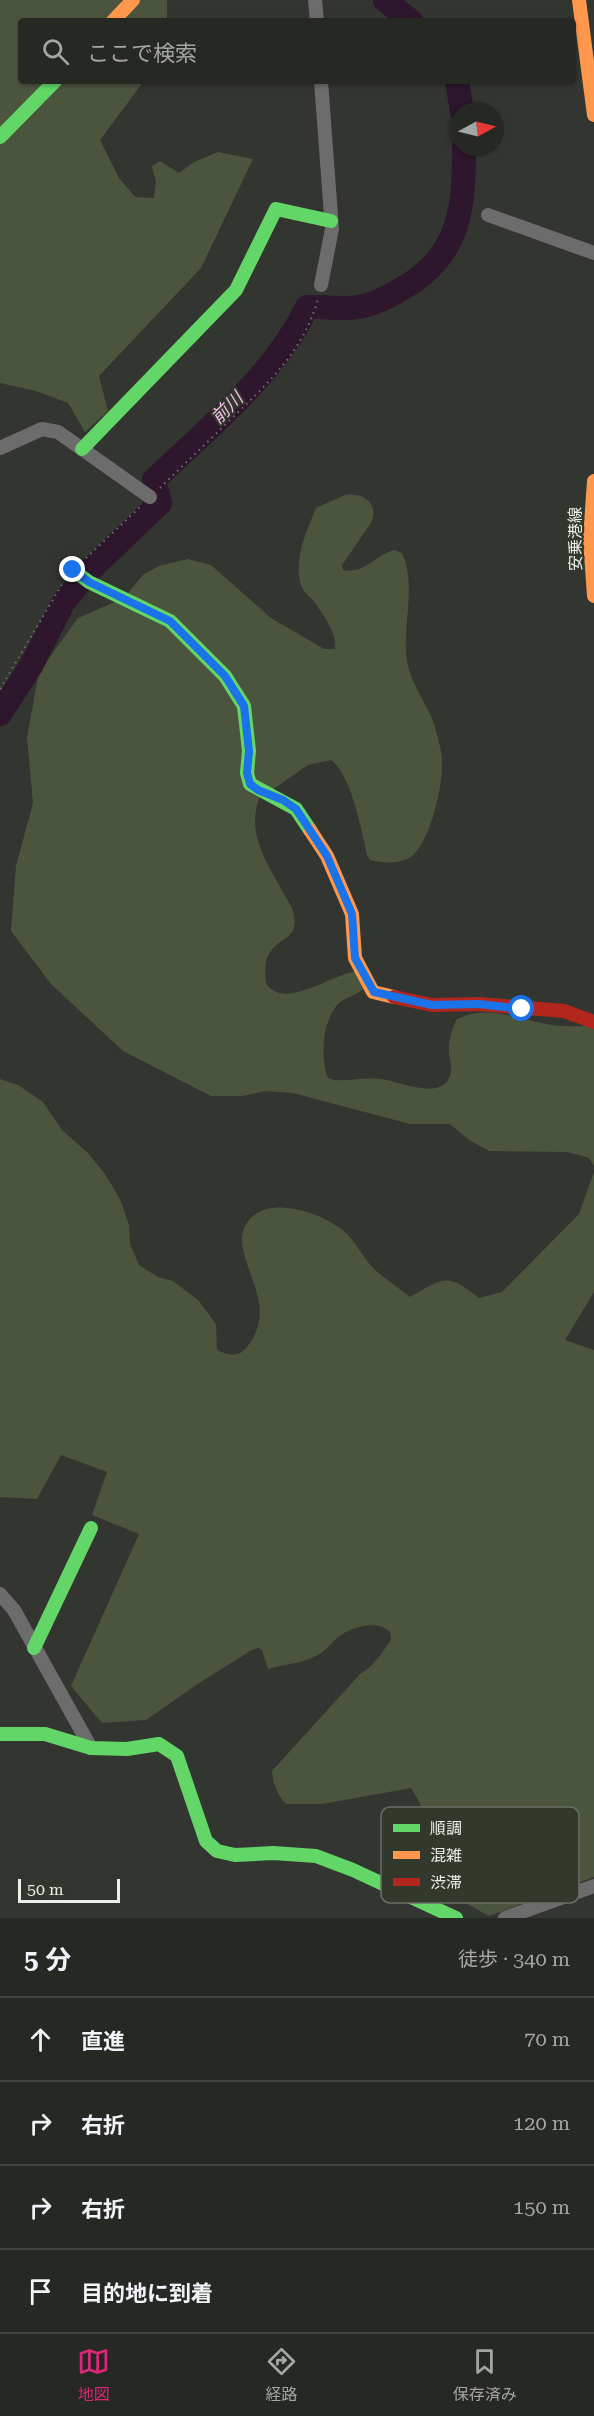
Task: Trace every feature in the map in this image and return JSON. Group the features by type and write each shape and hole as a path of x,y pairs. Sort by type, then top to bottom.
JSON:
{"main road":[{"path":"116,18 133,0"},
{"path":"579,0 594,115"},
{"path":"0,136 52,84"},
{"path":"82,449 236,290 276,209 331,221"},
{"name":"安乗港線","path":"594,481 588,561 594,596"},
{"path":"80,575 170,621 225,676 244,706 249,751 247,773 250,784 296,809 327,856 352,914 355,958 374,992 432,1005 479,1004 564,1011 594,1022"},
{"path":"34,1647 91,1528"},
{"path":"0,1734 45,1734 91,1748 127,1749 159,1744 177,1756 206,1841 217,1851 236,1856 273,1853 316,1856 381,1883"},
{"path":"424,1903 456,1918"}],"street":[{"path":"315,0 317,18"},
{"path":"321,84 331,221 321,285"},
{"path":"488,215 594,253"},
{"path":"0,448 42,429 58,432 150,497"},
{"path":"0,1594 14,1610 91,1748"},
{"path":"579,1891 594,1886"},
{"path":"505,1918 547,1903"}],"path":[{"path":"163,485 274,377 297,346 311,321 321,285"}],"green space":[{"path":"0,0 167,0 167,18 18,18 18,84 142,84 100,140 119,178 135,197 154,198 156,182 152,166 160,161 179,173 194,162 218,152 253,159 201,268 99,376 108,411 85,432 68,403 36,391 0,383"},
{"path":"345,495 358,495 368,501 373,510 373,516 371,523 342,565 343,570 357,570 394,550 402,553 407,566 409,594 406,652 408,666 431,717 441,751 439,790 432,821 420,847 409,858 392,862 370,860 367,855 350,790 338,767 331,760 308,765 259,799 255,824 257,837 266,860 291,907 295,923 291,933 275,946 267,958 266,983 274,991 284,994 309,989 357,971 363,989 338,1004 326,1030 323,1051 325,1070 328,1078 334,1080 381,1079 426,1089 442,1085 448,1080 451,1071 449,1044 453,1027 456,1020 467,1015 503,1014 552,1025 594,1026 594,1166 589,1158 568,1152 489,1151 469,1140 450,1124 410,1124 293,1093 266,1091 242,1096 211,1096 123,1051 51,984 11,931 16,866 33,803 27,737 39,672 78,618 124,598 143,575 159,566 188,559 211,565 271,618 324,649 335,649 334,637 329,625 302,588 299,566 302,545 316,508"},
{"path":"0,1079 18,1085 43,1102 62,1130 88,1153 105,1174 120,1199 129,1225 130,1244 139,1265 158,1277 173,1281 199,1301 216,1324 217,1350 228,1354 243,1351 257,1330 260,1312 257,1295 242,1246 243,1232 250,1219 260,1212 272,1208 286,1208 300,1210 328,1221 349,1236 374,1269 410,1297 430,1285 452,1281 479,1298 502,1292 579,1214 594,1172 594,1292 565,1340 594,1350 594,1877 579,1883 579,1807 421,1807 411,1788 322,1804 286,1804 276,1789 272,1771 360,1674 378,1658 391,1639 390,1632 385,1628 371,1625 350,1630 316,1656 268,1669 262,1650 258,1648 252,1650 146,1720 102,1723 71,1686 139,1534 92,1515 107,1472 61,1455 37,1499 0,1497"},
{"path":"465,1903 524,1903 489,1916"}],"waterway":[{"name":"前川","path":"385,0 407,18"},
{"name":"前川","path":"458,84 460,102"},
{"name":"前川","path":"0,714 31,666 63,603 90,570 160,503 154,480 239,400 259,378 277,356 307,307 346,308 370,304 405,287 424,274 438,260 456,227 463,189 464,156"}],"traffic: fast":[{"path":"0,137 52,84"},
{"path":"82,449 236,290 276,209 331,221"},
{"path":"73,570 89,582 170,621 225,676 244,706 249,751 247,773 250,784 296,809 310,830"},
{"path":"34,1648 91,1528"},
{"path":"0,1734 45,1734 91,1748 127,1749 159,1744 177,1756 206,1841 217,1851 235,1855 273,1853 316,1856 381,1883"},
{"path":"424,1903 456,1918"}],"traffic: slow":[{"path":"116,18 133,0"},
{"path":"579,0 594,115"},
{"path":"594,481 590,539 594,596"},
{"path":"310,830 327,856 352,914 355,958 373,992 394,997"}],"traffic: jam":[{"path":"394,997 432,1005 479,1004 564,1011 594,1022"}],"route":[{"path":"73,570 89,582 170,621 225,676 244,706 249,751 247,773 250,784 296,809 327,856 340,881 352,914 355,958 374,992 432,1005 479,1004 522,1009"}]}
